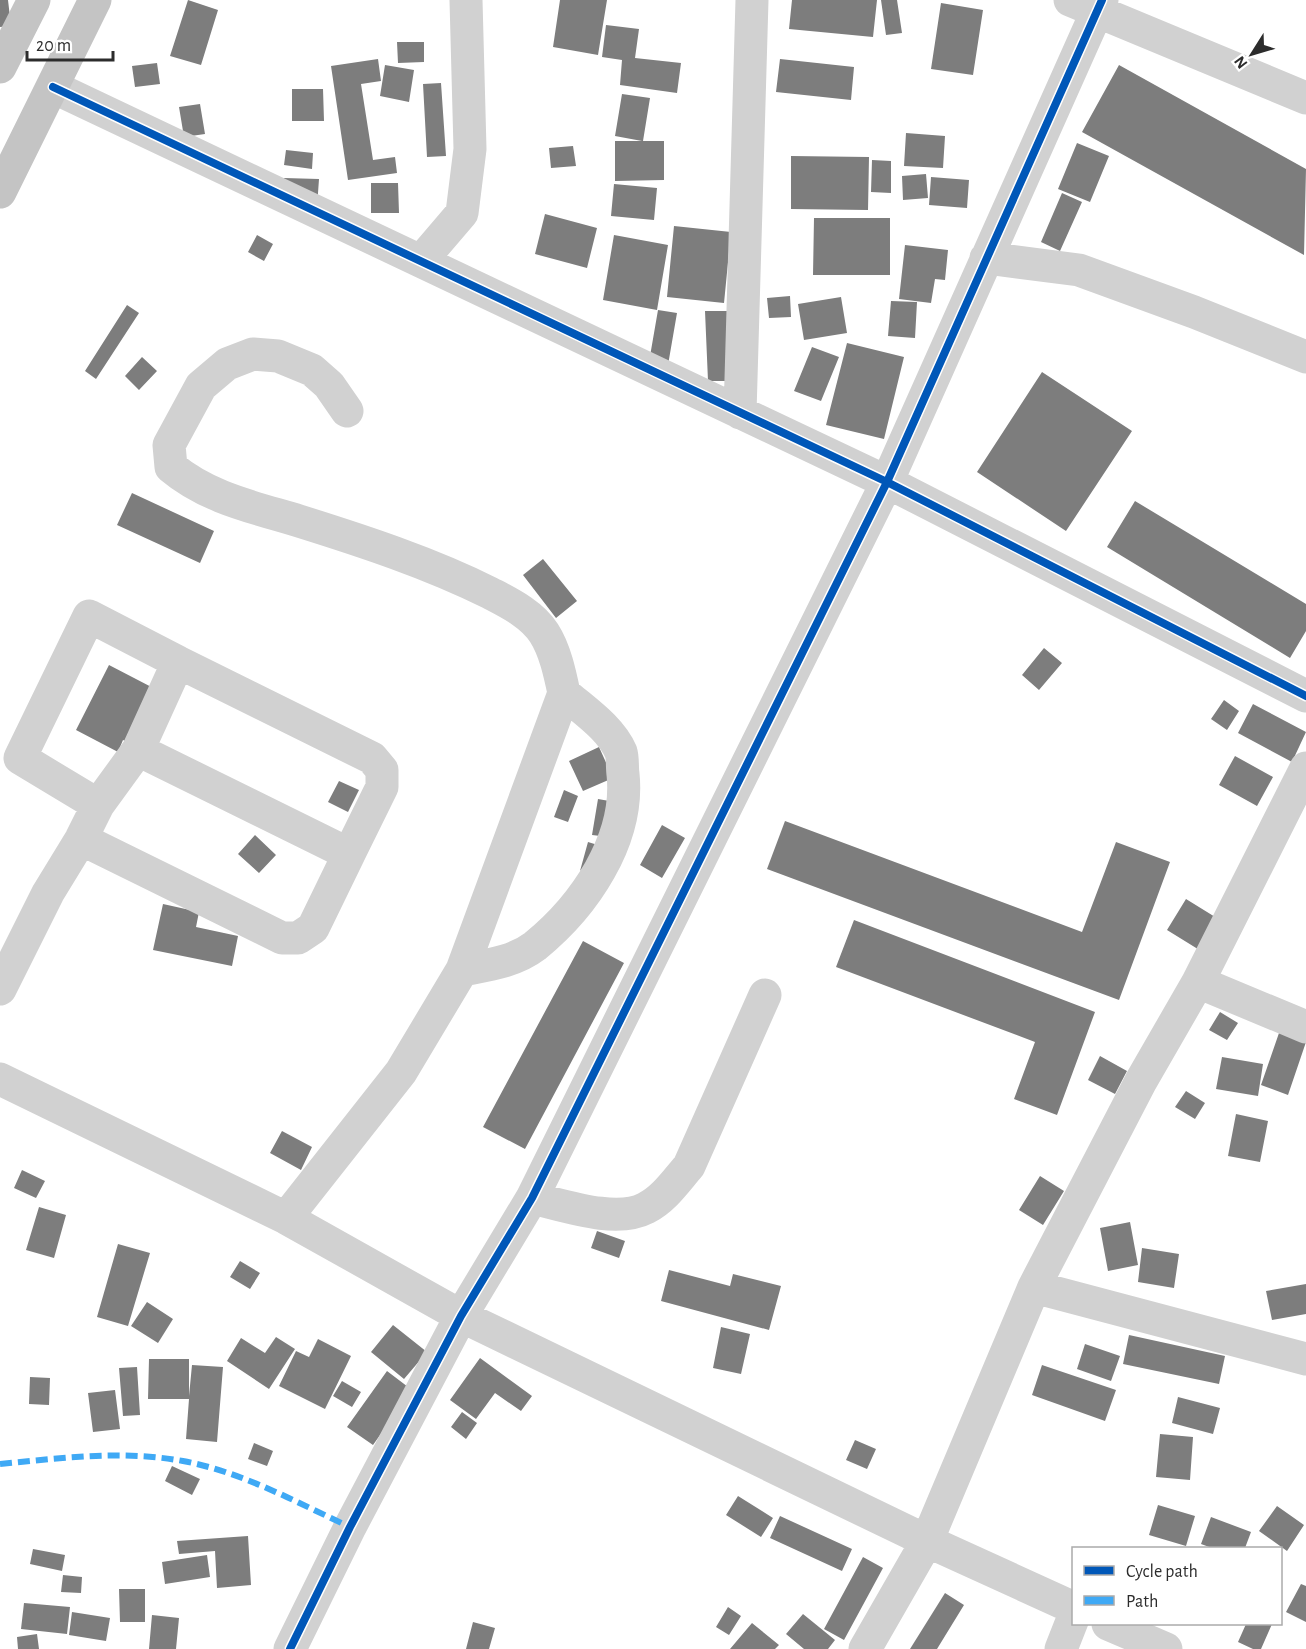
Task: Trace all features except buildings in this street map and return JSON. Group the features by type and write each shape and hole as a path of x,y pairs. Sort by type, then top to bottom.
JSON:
{"main road":[{"path":"0,67 34,0"},
{"path":"0,192 95,0"}],"street":[{"path":"421,261 462,213 470,149 466,0"},
{"path":"740,413 752,0"},
{"path":"290,1649 350,1527 461,1316 532,1198 887,482 986,258 1090,4 1306,98"},
{"path":"53,87 887,482 1306,696"},
{"path":"986,258 1079,270 1194,312 1306,357"},
{"path":"286,1218 401,1072 462,970 564,693 544,633 520,609 459,577 301,521 224,499 190,483 171,467 169,445 201,386 227,364 253,354 278,356 312,370 329,385 347,411"},
{"path":"81,839 282,938 298,938 313,928 350,854 382,787 382,770 372,758 89,616 20,758 98,805"},
{"path":"0,989 48,893 81,839 98,805 138,750 178,662"},
{"path":"462,970 512,960 535,946 580,901 614,843 625,795 621,752 603,727 564,693"},
{"path":"138,750 350,854"},
{"path":"865,1649 927,1541 1034,1287 1141,1081 1198,982 1306,768"},
{"path":"1198,982 1306,1027"},
{"path":"532,1198 608,1215 645,1209 670,1189 688,1166 765,995"},
{"path":"0,1080 286,1218 461,1316 927,1541 1072,1607"},
{"path":"1034,1287 1306,1359"},
{"path":"1061,1649 1072,1621"},
{"path":"1112,1625 1166,1649"}],"marked path":[{"path":"0,1464 114,1456 183,1461 248,1480 350,1527"}],"cycle path":[{"path":"290,1649 350,1527 461,1316 532,1198 887,482 1102,0"},
{"path":"53,87 887,482 1306,696"}]}
